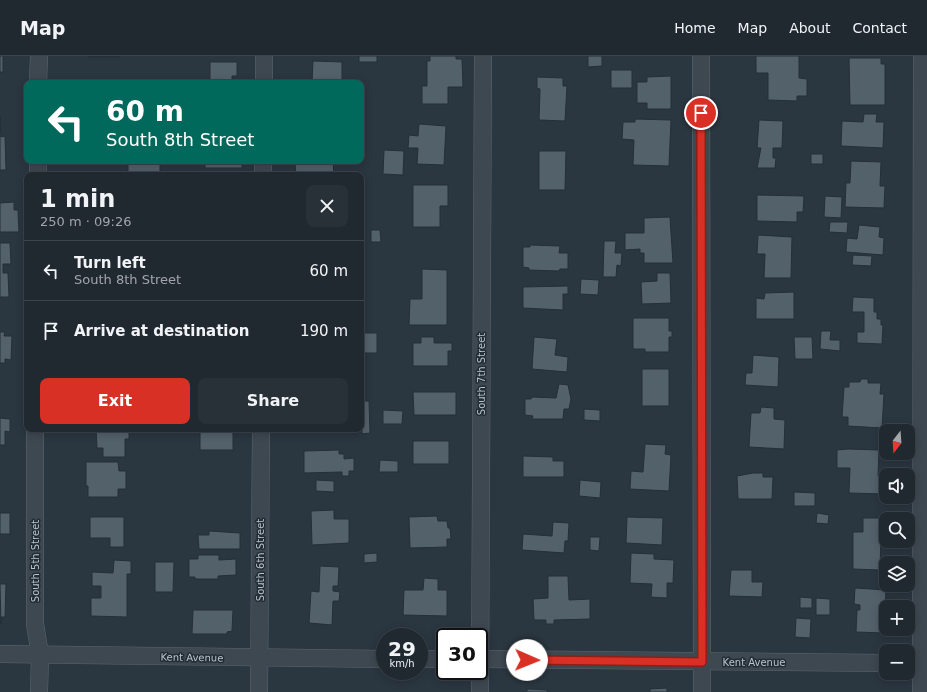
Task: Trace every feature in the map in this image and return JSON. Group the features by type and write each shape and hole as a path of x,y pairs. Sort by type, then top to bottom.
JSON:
{"street":[{"path":"38,80 39,56"},
{"path":"264,56 264,80"},
{"name":"South 7th Street","path":"479,628 483,56"},
{"path":"701,56 702,692"},
{"path":"921,692 919,663 922,56"},
{"name":"South 5th Street","path":"36,432 35,624 40,655 39,692"},
{"name":"South 6th Street","path":"259,692 261,432"},
{"name":"Kent Avenue","path":"0,654 376,659"},
{"name":"Kent Avenue","path":"488,660 879,663"},
{"name":"South 7th Street","path":"480,680 480,692"}],"building":[{"path":"0,56 3,56 3,72 0,72"},
{"path":"120,56 120,57 88,57"},
{"path":"359,56 377,56 377,62 359,62"},
{"path":"430,56 456,56 456,59 462,59 463,87 448,87 448,104 422,104 422,86 427,86 427,61 430,61"},
{"path":"588,56 602,56 602,66 588,67"},
{"path":"756,56 799,56 799,78 807,79 807,96 797,96 797,101 768,100 768,73 756,73"},
{"path":"849,58 881,58 881,64 885,64 885,105 850,105"},
{"path":"313,61 342,62 342,80 312,80"},
{"path":"210,62 237,62 237,76 232,76 232,80 210,80"},
{"path":"611,70 632,70 632,88 611,88"},
{"path":"671,76 671,109 647,109 647,103 637,103 637,82 647,82 647,77"},
{"path":"537,77 563,78 563,86 567,86 565,121 539,120 540,89 537,88"},
{"path":"864,114 877,114 876,122 884,122 883,148 841,146 842,121 863,122"},
{"path":"0,117 1,137 5,136 6,170 0,170"},
{"path":"635,119 671,120 669,166 633,165 634,140 622,139 623,122 635,122"},
{"path":"759,120 783,121 782,148 773,148 773,158 776,158 775,168 757,168 761,148 757,148"},
{"path":"419,124 446,126 444,165 417,164 418,148 408,148 409,135 418,136"},
{"path":"384,150 404,151 403,175 383,174"},
{"path":"539,151 566,151 565,190 539,190"},
{"path":"811,154 823,154 823,164 811,164"},
{"path":"851,161 881,162 880,186 885,186 884,208 845,207 846,183 850,183"},
{"path":"128,164 160,164 160,172 128,172"},
{"path":"205,164 242,164 242,168 205,168"},
{"path":"295,164 333,164 334,172 296,172"},
{"path":"413,185 448,185 448,206 440,206 440,227 413,227"},
{"path":"757,195 804,196 803,212 797,212 797,222 757,221"},
{"path":"825,196 842,197 841,218 824,217"},
{"path":"14,202 14,210 18,210 19,232 0,232 0,203"},
{"path":"670,217 673,263 644,263 644,253 640,253 640,249 625,250 625,233 644,233 644,218"},
{"path":"830,222 848,222 847,233 829,232"},
{"path":"859,225 880,227 879,237 884,238 883,255 846,252 847,238 857,239"},
{"path":"371,230 380,230 381,242 371,242"},
{"path":"758,235 792,237 791,278 764,278 765,254 757,254"},
{"path":"604,241 616,241 615,253 622,253 621,266 617,265 616,277 603,277"},
{"path":"0,243 10,243 11,264 3,264 3,273 8,273 9,297 0,297"},
{"path":"530,245 560,246 559,253 568,253 568,269 560,269 559,271 529,270 529,268 523,267 523,247 530,247"},
{"path":"853,255 872,256 871,266 852,265"},
{"path":"422,269 447,270 447,325 409,325 410,299 422,299"},
{"path":"657,273 670,273 671,303 642,304 641,282 657,281"},
{"path":"581,279 599,280 598,295 580,294"},
{"path":"568,286 568,294 563,294 563,310 523,308 523,287"},
{"path":"794,292 794,319 756,319 756,298 764,299 765,293"},
{"path":"853,297 874,298 874,312 877,312 877,319 881,319 881,325 883,325 882,344 857,343 857,332 864,332 864,312 852,312"},
{"path":"633,318 669,318 669,331 672,331 672,337 669,337 669,352 645,352 645,349 633,349"},
{"path":"821,331 831,331 830,340 840,340 840,351 820,349"},
{"path":"0,332 5,332 4,336 12,336 11,360 5,359 5,363 0,363"},
{"path":"364,333 377,333 377,353 364,353"},
{"path":"421,337 434,337 434,343 452,343 452,351 448,351 448,366 413,366 413,343 421,343"},
{"path":"534,337 557,339 555,355 568,357 567,372 532,369"},
{"path":"794,337 812,337 813,359 795,359"},
{"path":"753,355 779,357 778,387 745,385 746,373 752,373"},
{"path":"642,369 669,369 669,406 642,406"},
{"path":"861,379 868,379 868,383 881,383 880,394 884,394 882,424 879,424 879,428 848,426 848,417 842,417 844,387 849,387 849,382 860,382"},
{"path":"559,384 568,385 571,399 569,409 564,409 563,419 532,419 533,416 525,415 525,399 531,399 532,397 556,398"},
{"path":"413,392 456,392 456,415 414,415"},
{"path":"364,401 369,401 370,433 362,434 362,432 364,432"},
{"path":"761,407 774,408 774,419 785,420 784,449 749,447 751,413 760,413"},
{"path":"584,409 600,410 600,421 584,420"},
{"path":"383,410 403,411 402,424 383,424"},
{"path":"0,418 10,419 10,432 5,431 5,445 0,445"},
{"path":"96,432 129,432 129,439 125,439 125,457 103,457 103,448 97,448"},
{"path":"200,432 233,432 233,450 200,450"},
{"path":"413,441 449,441 449,464 413,464"},
{"path":"645,444 666,445 665,454 671,455 669,491 630,489 631,471 643,472"},
{"path":"339,450 339,454 344,454 344,459 354,458 354,471 349,471 349,476 342,476 342,472 304,473 304,451"},
{"path":"837,450 879,450 879,494 849,493 850,468 837,468"},
{"path":"523,456 553,457 553,461 564,461 564,477 523,477"},
{"path":"380,460 398,461 398,472 379,472"},
{"path":"86,462 118,462 119,471 126,471 126,489 118,489 118,497 88,497 88,486 86,486"},
{"path":"763,473 763,477 773,477 772,499 738,499 737,476"},
{"path":"316,480 334,481 334,492 316,491"},
{"path":"580,480 601,482 600,498 579,496"},
{"path":"794,492 815,493 815,506 794,506"},
{"path":"334,510 334,519 349,519 349,543 312,545 311,511"},
{"path":"0,513 10,513 10,534 0,534"},
{"path":"817,513 829,515 828,524 816,523"},
{"path":"437,516 438,521 447,521 448,528 450,528 451,539 447,539 447,547 410,548 409,517"},
{"path":"90,517 124,517 124,547 110,547 110,538 90,538"},
{"path":"627,517 663,518 662,545 626,543"},
{"path":"863,518 879,518 879,548 881,548 879,570 853,569 853,532 863,532"},
{"path":"553,522 569,523 568,541 565,541 564,553 522,550 523,534 552,536"},
{"path":"209,531 240,533 240,549 199,549 198,535 209,535"},
{"path":"590,537 600,537 599,551 590,550"},
{"path":"377,553 377,562 364,563 364,554"},
{"path":"631,553 654,554 654,559 674,560 673,583 667,583 667,598 651,597 652,584 630,583"},
{"path":"198,555 219,555 219,560 236,559 236,575 218,576 218,579 195,579 195,577 189,577 189,559 198,559"},
{"path":"114,560 131,561 131,574 127,574 127,617 91,616 91,598 101,598 101,586 92,586 92,572 113,573"},
{"path":"155,562 174,562 173,592 155,592"},
{"path":"320,566 339,567 338,586 333,586 333,591 340,592 339,601 333,601 332,625 309,623 311,591 319,592"},
{"path":"731,570 752,570 752,582 763,582 762,597 729,596"},
{"path":"548,576 568,576 569,600 590,599 590,619 554,620 554,624 546,624 546,620 534,620 533,599 548,598"},
{"path":"424,578 438,579 438,590 447,590 447,616 403,615 404,590 423,590"},
{"path":"0,584 6,584 5,617 1,617 1,624"},
{"path":"855,588 879,590 879,592 886,592 886,600 879,600 879,633 856,632 857,610 860,610 860,605 854,604"},
{"path":"800,597 812,598 812,608 800,608"},
{"path":"816,598 830,599 830,615 816,615"},
{"path":"193,610 233,610 232,631 227,632 227,634 192,634"},
{"path":"796,618 811,619 810,638 795,637"},
{"path":"667,688 667,692 650,692 650,689"},
{"path":"527,689 547,690 547,692 527,692"}],"route":[{"path":"527,660 702,662 701,113"}]}
